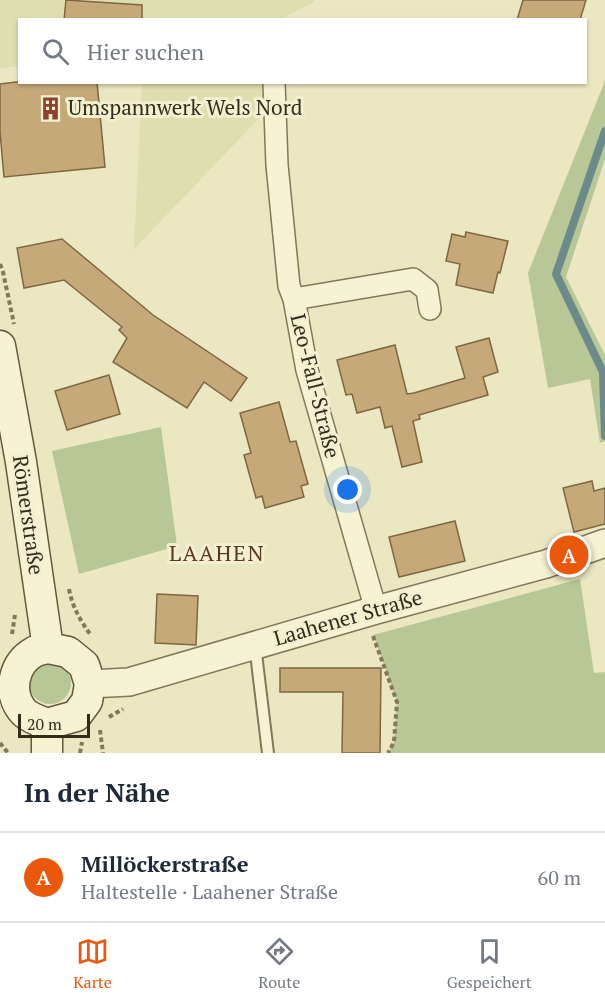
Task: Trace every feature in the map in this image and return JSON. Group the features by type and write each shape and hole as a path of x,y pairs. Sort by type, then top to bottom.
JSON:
{"main road":[{"name":"Römerstraße","path":"0,346 21,462 48,648"},
{"path":"48,648 68,652 76,658 84,665 90,684 87,701 75,716 47,739 7,691 20,665 33,653 48,648"}],"street":[{"name":"Leo-Fall-Straße","path":"274,84 277,165 289,286 294,299 307,369 374,623"},
{"name":"Leo-Fall-Straße","path":"294,299 412,279 427,290 430,309"},
{"name":"Laahener Straße","path":"90,684 129,682 255,645 374,623 605,543"}],"lane":[{"path":"255,645 268,753"}],"path":[{"path":"12,638 16,606"},
{"path":"374,623 397,702 394,742 388,753"},
{"path":"98,723 103,753"},
{"path":"0,743 8,753"}],"green space":[{"path":"0,0 314,0 283,18 18,18 18,66 0,68"},
{"path":"605,81 605,159 566,277 605,355 605,441 600,443 590,379 548,388 528,273"},
{"path":"142,84 269,84 268,109 134,249"},
{"path":"161,427 177,546 79,574 52,451"},
{"path":"580,579 594,673 605,672 605,753 388,753 394,742 397,702 373,635"},
{"path":"50,662 58,663 65,668 70,675 70,691 65,698 58,703 50,704 42,703 35,698 30,691 29,683 30,675 35,668 42,663"}],"building":[{"path":"66,0 142,5 142,18 64,18"},
{"path":"523,0 586,0 581,18 518,18"},
{"name":"Umspannwerk Wels Nord","path":"18,82 18,84 97,84 105,167 4,177 0,132 0,84"},
{"path":"466,232 508,241 493,293 456,285 460,264 446,261 452,234 465,237"},
{"path":"62,239 153,315 247,378 231,401 204,382 187,408 113,362 127,338 119,330 122,327 64,280 24,288 17,248"},
{"path":"489,338 498,372 483,377 488,395 419,415 420,419 413,421 422,462 402,467 392,426 385,428 380,407 357,413 352,394 346,395 337,360 395,345 407,394 414,393 465,378 456,347"},
{"path":"109,375 120,414 67,430 55,391"},
{"path":"279,402 290,442 296,441 308,484 301,486 304,497 265,508 262,496 256,498 244,455 251,453 240,413"},
{"path":"592,481 594,491 605,488 605,524 574,532 563,488"},
{"path":"455,521 465,561 399,577 389,537"},
{"path":"157,594 198,596 196,645 155,643"},
{"path":"280,668 381,668 380,753 342,753 343,692 280,692"}],"waterway":[{"path":"605,131 556,274 603,372 605,436"}],"place":[{"name":"Umspannwerk Wels Nord","path":"50,108"},
{"name":"Millöckerstraße","path":"569,555"}],"district":[{"name":"LAAHEN","path":"217,553"}]}
